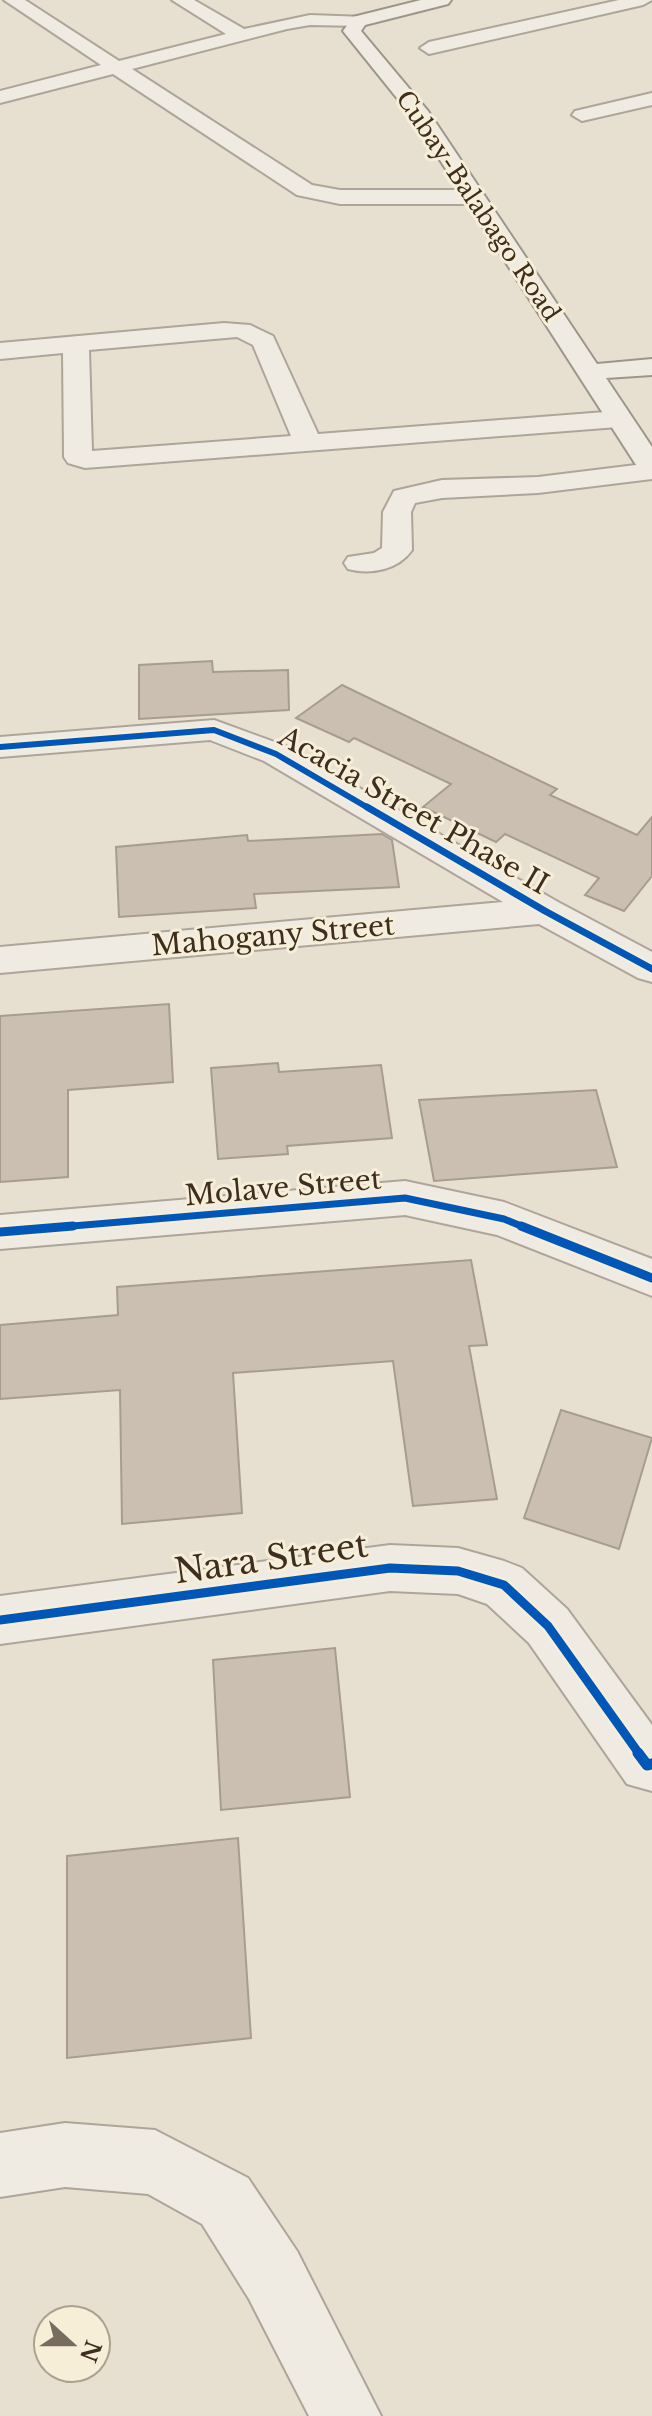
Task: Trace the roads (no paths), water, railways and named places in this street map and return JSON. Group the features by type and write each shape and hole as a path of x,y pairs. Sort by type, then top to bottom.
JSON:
{"street":[{"path":"181,0 241,35"},
{"path":"3,96 241,35 310,20 359,21 442,0"},
{"path":"429,48 642,0 652,2"},
{"path":"13,10 38,16 305,190 340,197 472,197"},
{"name":"Cubay-Balabago Road","path":"359,21 352,31 421,115 652,470"},
{"path":"582,115 652,99"},
{"path":"0,351 241,330 254,334 268,348 307,441"},
{"path":"76,346 78,457 85,460 618,419"},
{"path":"590,372 652,367"},
{"path":"359,563 379,561 397,550 397,512 404,497 442,489 538,485 652,470"},
{"name":"Acacia Street Phase II","path":"0,747 214,730 276,754 545,911 652,969"},
{"name":"Mahogany Street","path":"0,960 545,911"},
{"name":"Molave Street","path":"0,1232 405,1198 504,1219 652,1278"},
{"name":"Nara Street","path":"0,1620 390,1568 458,1571 504,1585 548,1626 650,1767"},
{"path":"0,2165 65,2155 155,2162 225,2201 273,2275 346,2416"}]}
